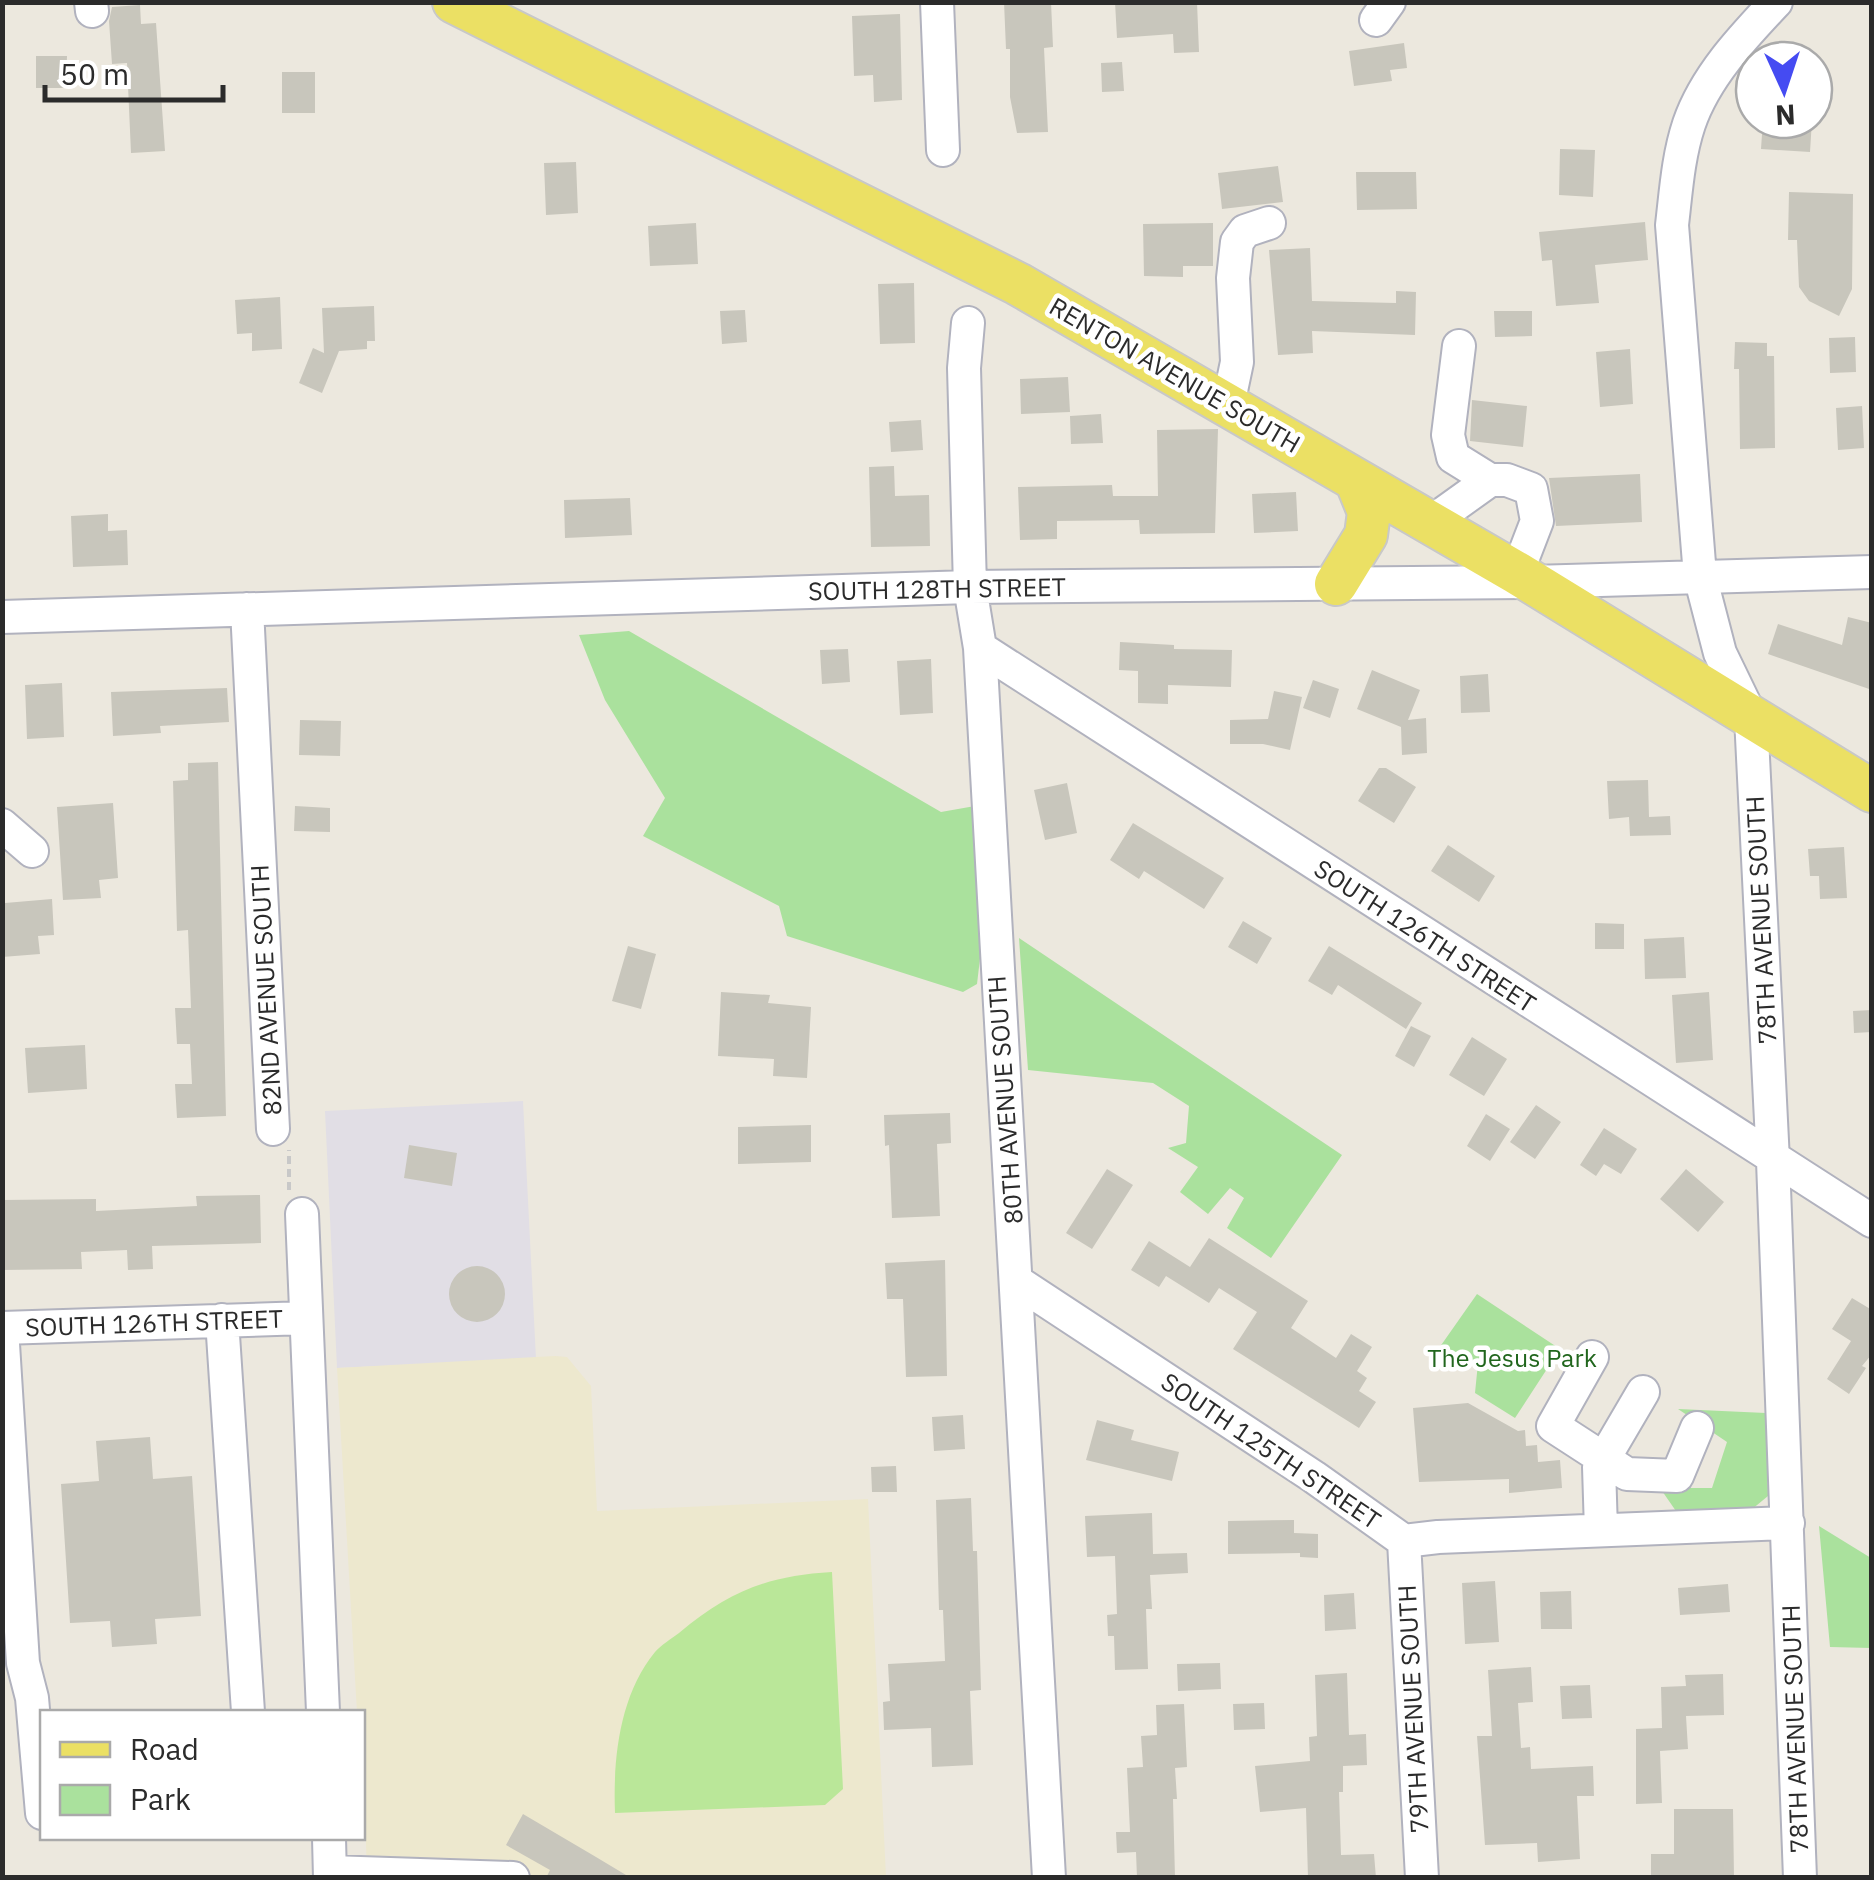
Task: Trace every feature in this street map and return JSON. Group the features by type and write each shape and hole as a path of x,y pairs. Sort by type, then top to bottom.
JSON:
{"main road":[{"name":"RENTON AVENUE SOUTH","path":"454,2 1018,284 1524,578 1872,792"},
{"path":"1336,584 1366,535 1370,512 1356,480"}],"street":[{"path":"937,2 944,150"},
{"name":"78TH AVENUE SOUTH","path":"1776,2 1734,46 1690,121 1678,172 1672,225 1700,576 1720,654 1751,717 1773,1161 1800,1878"},
{"path":"1228,406 1237,362 1233,278 1237,242 1245,232 1269,223"},
{"name":"80TH AVENUE SOUTH","path":"968,323 964,368 970,586 980,648 1049,1878"},
{"path":"1459,346 1450,446 1453,456 1490,480 1508,480 1531,490 1536,522 1524,578"},
{"path":"1430,524 1490,480"},
{"name":"SOUTH 128TH STREET","path":"2,617 970,586 1336,584 1872,572"},
{"name":"82ND AVENUE SOUTH","path":"247,610 273,1129"},
{"name":"SOUTH 126TH STREET","path":"980,648 1773,1161 1872,1221"},
{"path":"2,825 32,851"},
{"path":"302,1214 323,1710"},
{"name":"SOUTH 125TH STREET","path":"1016,1282 1314,1477 1404,1541 1788,1524"},
{"name":"SOUTH 126TH STREET","path":"2,1328 306,1318"},
{"path":"222,1320 248,1710"},
{"path":"2,1328 24,1663 32,1698 40,1789"},
{"path":"1592,1357 1552,1426 1627,1474 1677,1476 1697,1428"},
{"path":"1601,1530 1599,1467 1643,1392"},
{"path":"1647,1474 1656,1528"},
{"name":"79TH AVENUE SOUTH","path":"1404,1541 1422,1878"},
{"path":"328,1840 330,1875 513,1878"}],"path":[{"name":"82ND AVENUE SOUTH","path":"273,1129 290,1136 289,1202 302,1214"}],"shaded area":[{"path":"523,1101 536,1359 337,1368 325,1111"},
{"path":"567,1357 591,1386 597,1511 868,1499 886,1877 367,1877 365,1710 357,1710 337,1368"}],"green space":[{"path":"629,631 941,812 975,806 981,950 977,984 963,992 787,936 779,906 643,836 665,798 605,700 579,635"},
{"path":"1019,938 1342,1155 1271,1258 1227,1228 1244,1198 1230,1188 1208,1214 1180,1192 1198,1167 1168,1148 1186,1143 1189,1106 1153,1083 1028,1070"},
{"name":"The Jesus Park","path":"1477,1294 1560,1349 1515,1418 1475,1393 1478,1363 1437,1351"},
{"path":"1678,1409 1766,1413 1768,1496 1751,1510 1678,1514 1660,1488 1712,1488 1727,1442"},
{"path":"1819,1526 1871,1558 1871,1648 1830,1647"},
{"path":"832,1572 843,1789 825,1805 615,1813 617,1750 626,1708 655,1652 732,1596 788,1577"}],"building":[{"path":"1004,2 1051,2 1053,47 1044,48 1048,132 1017,133 1010,97 1010,49 1006,49"},
{"path":"1115,2 1197,2 1199,52 1174,53 1173,34 1117,38"},
{"path":"140,5 141,24 156,23 165,151 131,153 127,63 112,64 109,21 112,7"},
{"path":"900,14 902,100 874,102 873,75 854,76 852,16"},
{"path":"1404,43 1407,68 1390,70 1392,81 1354,86 1349,51"},
{"path":"36,56 67,56 66,88 36,88"},
{"path":"1122,62 1124,91 1102,92 1101,63"},
{"path":"282,72 315,72 315,113 282,113"},
{"path":"1762,140 1811,140 1810,152 1761,149"},
{"path":"1560,149 1595,150 1593,197 1559,195"},
{"path":"576,162 578,213 546,215 544,163"},
{"path":"1278,166 1283,202 1222,209 1218,173"},
{"path":"1356,172 1416,172 1417,209 1357,210"},
{"path":"1789,192 1853,194 1852,289 1839,316 1809,301 1799,287 1797,240 1788,240"},
{"path":"1645,222 1648,260 1595,265 1599,303 1556,306 1552,260 1542,261 1539,232"},
{"path":"696,223 698,264 650,266 648,226"},
{"path":"1213,223 1213,266 1183,266 1183,277 1144,276 1143,224"},
{"path":"1310,248 1312,301 1396,303 1396,291 1416,292 1415,335 1312,331 1313,353 1278,355 1269,250"},
{"path":"914,283 915,343 880,344 878,284"},
{"path":"280,297 282,349 252,351 252,333 237,334 235,300"},
{"path":"374,306 375,341 367,341 367,349 339,351 322,393 299,383 313,348 324,353 322,308"},
{"path":"745,310 747,342 722,344 720,311"},
{"path":"1494,311 1532,311 1532,336 1495,337"},
{"path":"1855,337 1856,372 1830,373 1829,338"},
{"path":"1735,342 1767,343 1767,356 1774,356 1775,448 1740,449"},
{"path":"1630,349 1633,404 1600,407 1596,352"},
{"path":"1068,377 1070,412 1021,414 1020,379"},
{"path":"1472,400 1527,406 1523,447 1470,441"},
{"path":"1862,406 1864,448 1838,450 1836,408"},
{"path":"1101,414 1103,443 1071,444 1070,416"},
{"path":"921,420 923,450 891,452 889,422"},
{"path":"1218,429 1215,533 1140,534 1139,520 1057,521 1057,539 1020,540 1018,487 1112,485 1113,496 1158,496 1157,430"},
{"path":"894,466 895,496 929,495 930,546 871,547 869,467"},
{"path":"1640,474 1642,522 1556,526 1549,478"},
{"path":"1296,492 1298,531 1254,533 1252,494"},
{"path":"630,498 632,535 565,538 564,500"},
{"path":"108,514 108,531 127,530 128,565 73,567 71,516"},
{"path":"1848,617 1872,623 1872,690 1768,654 1778,624 1842,645"},
{"path":"1120,642 1174,645 1174,649 1232,650 1231,687 1168,685 1168,704 1138,703 1138,671 1119,670"},
{"path":"848,649 850,682 822,684 820,650"},
{"path":"931,659 933,713 900,715 897,661"},
{"path":"1372,670 1420,690 1408,720 1426,718 1427,753 1402,755 1401,727 1357,709"},
{"path":"1488,674 1490,712 1461,713 1460,676"},
{"path":"1313,680 1339,689 1330,718 1303,708"},
{"path":"62,683 64,737 27,739 25,685"},
{"path":"227,688 229,722 160,726 161,733 113,736 111,692"},
{"path":"1274,691 1302,697 1290,750 1263,744 1230,744 1230,720 1268,719"},
{"path":"300,720 341,721 340,756 299,755"},
{"path":"218,762 226,1116 177,1118 175,1084 192,1084 190,1044 177,1044 175,1008 191,1008 188,930 177,931 173,781 188,780 188,763"},
{"path":"1379,768 1386,768 1416,787 1394,823 1358,801"},
{"path":"1648,780 1649,817 1670,816 1671,835 1630,836 1629,817 1609,819 1607,781"},
{"path":"1067,783 1077,833 1045,840 1034,790"},
{"path":"113,803 118,878 99,880 101,898 63,900 57,807"},
{"path":"295,806 330,808 330,832 294,831"},
{"path":"1133,823 1224,878 1204,909 1144,871 1139,879 1110,860"},
{"path":"1448,845 1495,876 1479,902 1431,871"},
{"path":"1844,847 1847,898 1820,899 1819,876 1810,876 1808,849"},
{"path":"52,899 54,935 38,936 40,954 2,957 5,903"},
{"path":"1243,921 1272,938 1257,964 1228,947"},
{"path":"1595,923 1624,924 1624,949 1595,949"},
{"path":"1684,937 1686,978 1645,979 1644,939"},
{"path":"628,946 656,954 641,1009 612,1001"},
{"path":"1329,946 1422,1003 1406,1029 1338,985 1332,995 1308,981"},
{"path":"721,992 770,995 768,1003 811,1007 807,1078 773,1076 774,1059 718,1056"},
{"path":"1709,992 1713,1060 1676,1063 1672,995"},
{"path":"1872,1010 1872,1032 1854,1033 1853,1011"},
{"path":"1411,1026 1431,1036 1414,1067 1395,1056"},
{"path":"1472,1037 1507,1059 1484,1096 1449,1075"},
{"path":"85,1045 87,1089 28,1093 25,1048"},
{"path":"1536,1105 1561,1122 1535,1159 1510,1142"},
{"path":"950,1113 951,1143 937,1144 940,1216 892,1218 884,1115"},
{"path":"1486,1114 1510,1129 1490,1161 1467,1146"},
{"path":"811,1125 811,1162 738,1164 738,1127"},
{"path":"1604,1128 1637,1149 1621,1174 1604,1164 1596,1176 1580,1165"},
{"path":"409,1145 457,1153 452,1186 404,1178"},
{"path":"1107,1169 1133,1185 1092,1249 1066,1233"},
{"path":"1686,1169 1724,1202 1698,1232 1660,1199"},
{"path":"260,1195 261,1243 152,1246 153,1269 128,1270 127,1250 81,1252 82,1269 2,1270 2,1200 96,1199 96,1211 197,1206 196,1196"},
{"path":"1209,1238 1308,1301 1291,1328 1336,1358 1351,1334 1372,1347 1357,1371 1367,1378 1359,1391 1376,1402 1359,1428 1233,1349 1257,1312 1219,1288 1209,1303 1166,1276 1159,1287 1131,1270 1149,1241 1190,1267"},
{"path":"945,1260 947,1376 906,1377 903,1299 887,1299 885,1263"},
{"path":"477,1266 497,1274 505,1294 497,1314 477,1322 457,1314 449,1294 457,1274"},
{"path":"1852,1298 1872,1310 1872,1354 1849,1394 1827,1379 1851,1341 1832,1329"},
{"path":"1468,1403 1518,1431 1525,1430 1526,1446 1537,1445 1538,1462 1560,1460 1562,1488 1509,1493 1509,1479 1419,1482 1413,1408"},
{"path":"963,1415 965,1449 934,1451 932,1417"},
{"path":"1097,1420 1134,1430 1131,1440 1179,1452 1172,1481 1086,1460"},
{"path":"150,1437 153,1479 192,1476 201,1616 155,1619 157,1644 112,1647 110,1621 70,1623 61,1484 99,1481 96,1441"},
{"path":"896,1466 897,1492 872,1492 871,1467"},
{"path":"971,1498 973,1551 977,1551 981,1690 970,1691 973,1765 932,1767 931,1728 884,1730 883,1702 890,1701 888,1664 945,1661 943,1610 939,1610 936,1500"},
{"path":"1152,1513 1153,1554 1187,1553 1188,1573 1150,1575 1152,1609 1146,1609 1148,1669 1115,1670 1114,1636 1108,1636 1107,1615 1117,1614 1115,1556 1087,1557 1085,1516"},
{"path":"1294,1520 1294,1533 1318,1534 1318,1558 1300,1557 1300,1553 1228,1554 1228,1521"},
{"path":"1495,1581 1499,1642 1465,1644 1462,1583"},
{"path":"1728,1584 1730,1612 1680,1615 1678,1588"},
{"path":"1571,1591 1572,1629 1541,1629 1540,1592"},
{"path":"1354,1593 1356,1629 1325,1631 1324,1595"},
{"path":"1220,1663 1221,1689 1178,1691 1177,1664"},
{"path":"1531,1667 1533,1702 1518,1703 1521,1748 1530,1747 1531,1769 1593,1766 1594,1796 1577,1796 1580,1859 1538,1862 1537,1843 1485,1845 1477,1736 1492,1736 1488,1670"},
{"path":"1347,1673 1349,1735 1366,1734 1367,1765 1343,1766 1343,1792 1339,1792 1341,1855 1374,1854 1376,1878 1308,1878 1306,1808 1260,1812 1255,1766 1310,1761 1309,1737 1317,1736 1315,1675"},
{"path":"1723,1674 1724,1715 1686,1716 1688,1749 1660,1751 1662,1803 1636,1804 1636,1729 1662,1728 1661,1687 1686,1686 1685,1675"},
{"path":"1590,1685 1592,1718 1562,1719 1560,1686"},
{"path":"1264,1703 1265,1729 1234,1730 1233,1704"},
{"path":"1184,1704 1187,1767 1175,1768 1175,1878 1137,1878 1136,1852 1117,1853 1116,1832 1130,1832 1127,1768 1143,1767 1141,1736 1157,1735 1156,1705"},
{"path":"1674,1809 1733,1809 1734,1878 1651,1878 1651,1854 1674,1854"},
{"path":"523,1814 631,1878 546,1878 550,1870 506,1845"}]}
